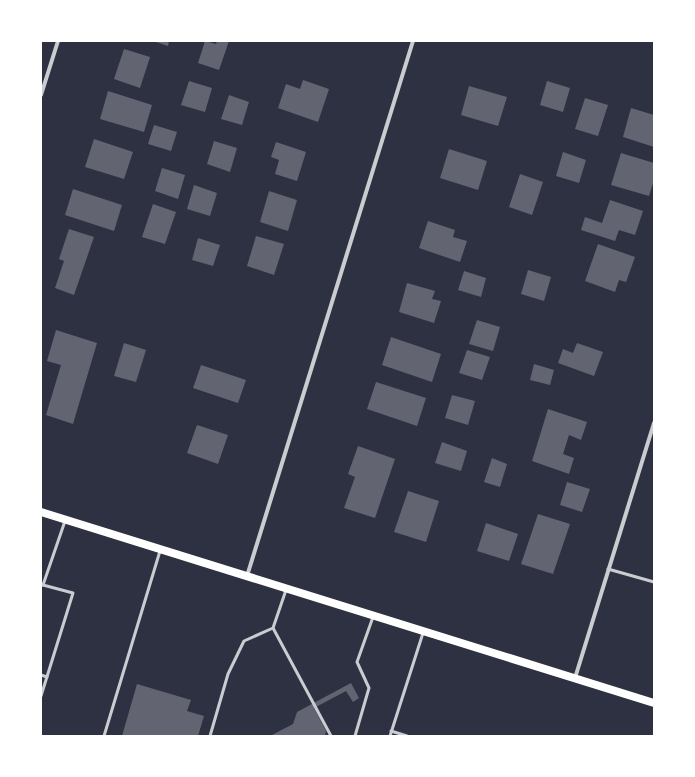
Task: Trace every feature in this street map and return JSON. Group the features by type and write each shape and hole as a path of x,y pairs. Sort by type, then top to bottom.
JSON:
{"main road":[{"path":"41,512 654,703"}],"street":[{"path":"41,95 58,41"},
{"path":"247,576 413,41"},
{"path":"575,678 654,423"}],"lane":[{"path":"41,696 73,594 42,585 65,520"},
{"path":"104,736 160,549"},
{"path":"608,568 654,582"},
{"path":"210,736 228,674 244,641 273,628 287,588"},
{"path":"355,736 369,688 357,662 373,615"},
{"path":"273,628 331,736"},
{"path":"390,736 423,631"},
{"path":"41,675 47,677"},
{"path":"391,731 407,736"}],"building":[{"path":"153,41 169,41 168,46"},
{"path":"205,41 216,44 217,41 229,41 219,70 198,63"},
{"path":"124,49 150,57 140,88 114,79"},
{"path":"303,80 329,89 318,122 278,108 286,84 300,89"},
{"path":"189,81 212,88 205,112 181,105"},
{"path":"547,81 570,88 563,112 540,105"},
{"path":"469,86 507,97 498,126 461,115"},
{"path":"108,91 152,105 144,132 100,119"},
{"path":"229,95 249,102 242,125 221,119"},
{"path":"585,98 608,105 598,136 575,129"},
{"path":"631,108 654,115 654,147 623,137"},
{"path":"154,125 177,132 171,151 148,144"},
{"path":"94,139 133,152 124,179 85,167"},
{"path":"214,141 237,148 230,172 207,164"},
{"path":"276,142 306,152 297,181 275,174 279,160 271,157"},
{"path":"449,149 487,161 478,190 440,178"},
{"path":"563,152 586,160 579,183 556,176"},
{"path":"621,153 654,163 654,180 649,196 611,185"},
{"path":"162,168 185,175 178,199 155,191"},
{"path":"520,174 543,182 532,215 509,207"},
{"path":"194,185 217,193 210,216 187,209"},
{"path":"73,189 122,205 114,231 65,215"},
{"path":"269,191 297,200 288,231 260,222"},
{"path":"610,200 643,211 635,235 619,230 615,241 581,230 585,217 602,223"},
{"path":"153,204 176,212 165,244 142,237"},
{"path":"428,221 455,230 453,237 467,241 460,262 419,248"},
{"path":"69,229 94,237 74,295 55,288 64,261 59,259"},
{"path":"256,236 284,244 274,275 247,266"},
{"path":"198,238 220,245 213,266 192,260"},
{"path":"598,244 635,257 626,282 619,280 615,292 585,281"},
{"path":"528,270 551,277 544,301 521,294"},
{"path":"464,271 486,278 481,297 458,290"},
{"path":"407,283 435,291 432,299 441,301 434,323 399,312"},
{"path":"477,320 500,327 493,351 469,344"},
{"path":"56,330 97,343 73,424 46,415 61,365 47,361"},
{"path":"391,337 441,354 432,382 382,365"},
{"path":"124,343 146,350 136,382 114,376"},
{"path":"577,343 603,352 594,376 558,363 563,349 573,353"},
{"path":"467,350 490,357 482,380 459,373"},
{"path":"534,364 554,370 550,385 530,380"},
{"path":"201,365 246,380 238,403 193,388"},
{"path":"376,382 426,398 417,426 367,409"},
{"path":"452,395 475,401 468,425 445,418"},
{"path":"548,409 587,422 581,440 569,435 563,454 574,458 569,474 532,461"},
{"path":"197,425 228,435 218,464 187,453"},
{"path":"442,442 467,451 461,471 435,463"},
{"path":"358,446 395,459 375,518 344,508 355,477 348,474"},
{"path":"492,458 507,464 500,487 484,482"},
{"path":"567,482 590,489 582,512 560,505"},
{"path":"408,491 439,501 426,542 394,532"},
{"path":"538,514 570,524 553,574 521,564"},
{"path":"486,523 518,534 509,561 477,551"},
{"path":"351,683 359,698 353,702 346,691 314,708 326,731 325,736 270,736 293,724 297,712"},
{"path":"137,684 191,700 187,711 204,716 198,736 122,736"}]}
